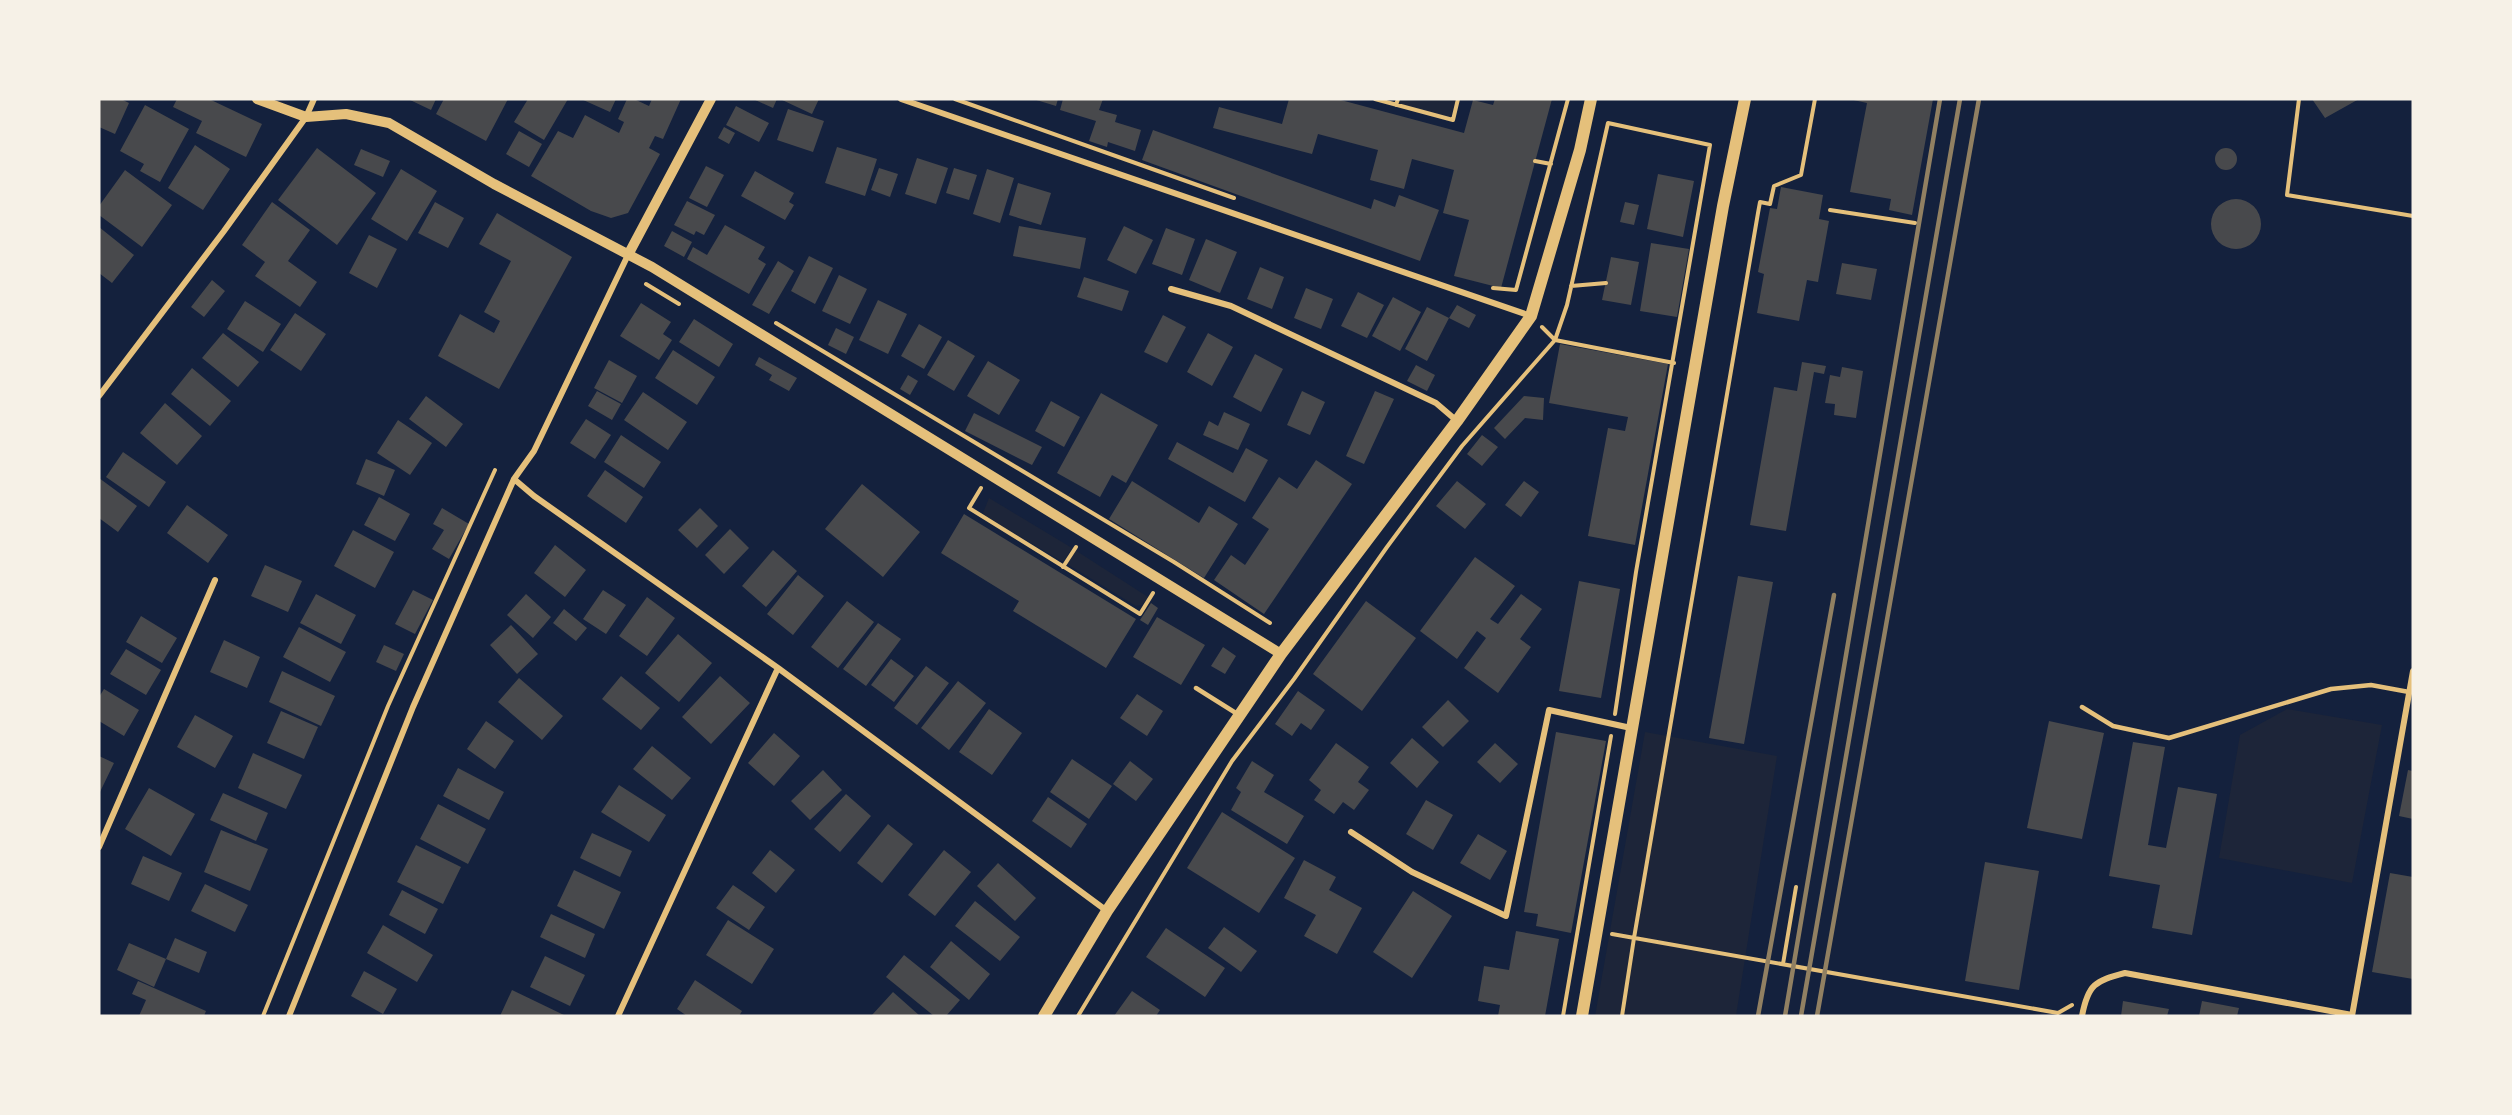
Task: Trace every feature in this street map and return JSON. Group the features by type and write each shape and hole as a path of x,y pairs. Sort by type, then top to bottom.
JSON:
{"main road":[{"path":"1044,1016 1107,911 1281,654 1457,421 1531,316 1580,150 1591,99"},
{"path":"1582,1016 1630,728 1723,206 1745,99"}],"street":[{"path":"257,99 306,117 346,114 389,123 494,184 652,267 1281,654"},
{"path":"99,396 224,231 306,117 314,99"},
{"path":"289,1016 413,707 514,479 534,450 628,255 711,99"},
{"path":"901,99 1531,316"},
{"path":"1171,288 1231,306 1436,403 1457,421"},
{"path":"514,479 534,496 778,668 1107,911"},
{"path":"99,847 215,580"},
{"path":"618,1016 778,668"},
{"path":"2082,1016 2085,996 2100,980 2125,973 2352,1015 2413,671"},
{"path":"1351,832 1412,872 1506,916 1549,710 1630,728"}],"lane":[{"path":"2082,707 2113,726 2169,738 2331,689 2371,686 2409,692"},
{"path":"1196,688 1239,715"}],"path":[{"path":"955,99 1245,202"},
{"path":"1375,99 1453,120 1458,99"},
{"path":"1396,105 1398,99"},
{"path":"1489,288 1516,290 1568,99"},
{"path":"1622,1016 1760,202 1770,204 1774,186 1801,175 1815,99"},
{"path":"2299,99 2287,195 2413,216"},
{"path":"1078,1016 1232,761 1462,446 1555,340 1571,286 1608,123 1710,145 1636,572 1613,725 1563,1016"},
{"path":"1535,160 1551,164"},
{"path":"1830,210 1915,223"},
{"path":"1571,286 1606,284"},
{"path":"1531,316 1555,340 1695,366"},
{"path":"775,322 1174,562 1270,623"},
{"path":"263,1016 388,706 495,470"},
{"path":"981,488 969,508 1063,567 1140,614 1153,593"},
{"path":"1063,567 1076,547"},
{"path":"1783,964 1796,887"},
{"path":"1596,931 2058,1013"}],"shaded area":[{"path":"1399,99 1456,99 1451,117 1398,105"},
{"path":"989,498 1072,548 1063,562 987,517 983,513"},
{"path":"1075,550 1148,597 1142,605 1136,606 1067,564"},
{"path":"2287,709 2382,725 2352,883 2219,858 2240,735"},
{"path":"1645,732 1777,756 1736,1016 1595,1016"}],"building":[{"path":"99,99 121,99 129,103 115,134 99,127"},
{"path":"177,99 209,99 262,124 246,157 196,133 202,121 173,107"},
{"path":"408,99 436,99 431,110"},
{"path":"444,99 508,99 486,141 436,114"},
{"path":"528,99 568,99 544,140 514,122"},
{"path":"581,99 616,99 610,112"},
{"path":"627,99 634,99 649,106 652,99 681,99 663,139 655,136 649,148 660,154 628,213 611,218 591,211 531,176 558,131 573,138 585,115 619,133 624,122 618,119"},
{"path":"753,99 777,99 773,108"},
{"path":"780,99 819,99 812,114"},
{"path":"1033,99 1058,99 1056,106"},
{"path":"1063,99 1103,99 1099,110 1117,115 1115,122 1141,130 1135,151 1108,142 1107,147 1089,141 1096,121 1060,110"},
{"path":"1289,99 1337,99 1464,133 1473,100 1493,105 1495,99 1552,99 1501,288 1454,276 1469,220 1443,213 1454,170 1412,159 1404,189 1370,180 1378,150 1318,134 1312,154 1213,128 1219,107 1282,124"},
{"path":"1849,99 1933,99 1912,215 1889,210 1891,199 1850,192 1867,103"},
{"path":"2312,99 2359,99 2325,118"},
{"path":"145,105 189,129 160,182 140,171 144,164 120,151"},
{"path":"736,106 769,123 759,142 726,125"},
{"path":"788,109 824,121 813,152 777,140"},
{"path":"724,127 735,133 729,144 718,138"},
{"path":"1153,130 1371,209 1374,199 1395,207 1399,195 1439,210 1420,261 1142,160"},
{"path":"519,131 542,144 529,167 506,154"},
{"path":"195,145 230,169 203,210 168,188"},
{"path":"837,147 877,159 865,196 825,183"},
{"path":"317,148 376,193 337,245 278,200"},
{"path":"2222,148 2230,148 2237,155 2237,163 2230,170 2222,170 2215,163 2215,155"},
{"path":"361,149 390,161 383,177 354,165"},
{"path":"917,158 948,168 936,204 905,194"},
{"path":"706,166 724,175 707,207 689,198"},
{"path":"879,168 898,174 890,197 871,190"},
{"path":"954,168 977,175 969,200 946,193"},
{"path":"401,169 437,191 407,241 371,219"},
{"path":"987,169 1014,178 1000,223 973,214"},
{"path":"125,170 172,205 142,247 99,215 99,206"},
{"path":"755,171 794,193 789,202 794,205 785,220 741,196"},
{"path":"1658,174 1694,181 1683,237 1647,229"},
{"path":"1018,183 1051,193 1041,225 1009,215"},
{"path":"1781,187 1823,195 1819,219 1829,221 1818,282 1807,280 1799,321 1757,313 1764,274 1758,272 1770,208 1777,209"},
{"path":"2236,199 2254,206 2261,224 2254,242 2236,249 2218,242 2211,224 2218,206"},
{"path":"687,201 715,215 704,235 696,231 694,235 674,225"},
{"path":"272,202 310,230 288,261 317,282 300,307 255,276 265,262 242,245"},
{"path":"435,202 464,218 448,248 418,233"},
{"path":"1625,202 1639,205 1634,225 1620,222"},
{"path":"497,213 572,257 499,389 438,356 460,314 494,333 500,321 484,312 511,261 479,244"},
{"path":"725,225 765,247 758,259 766,264 749,294 687,259 693,247 707,255"},
{"path":"1019,226 1086,238 1080,269 1013,256"},
{"path":"1124,226 1153,240 1136,274 1107,260"},
{"path":"99,227 134,255 112,283 99,273"},
{"path":"1166,228 1195,239 1182,275 1152,264"},
{"path":"672,231 692,242 684,257 664,246"},
{"path":"369,235 397,249 377,288 349,273"},
{"path":"1206,239 1237,252 1220,293 1189,280"},
{"path":"1651,243 1689,249 1677,317 1640,311"},
{"path":"809,256 833,268 815,304 791,291"},
{"path":"1611,257 1639,262 1631,305 1602,300"},
{"path":"778,261 794,271 769,314 752,305"},
{"path":"1842,263 1877,269 1871,300 1836,294"},
{"path":"1260,267 1284,277 1272,309 1247,299"},
{"path":"839,275 867,289 850,324 822,311"},
{"path":"1084,277 1129,291 1122,311 1077,297"},
{"path":"212,280 225,291 204,317 191,307"},
{"path":"1306,288 1333,299 1321,329 1294,318"},
{"path":"1358,292 1384,305 1367,338 1341,326"},
{"path":"1393,297 1421,312 1400,351 1372,336"},
{"path":"878,300 907,314 888,354 859,340"},
{"path":"245,301 281,324 263,352 227,329"},
{"path":"641,303 671,322 663,334 672,340 659,360 620,336"},
{"path":"1457,305 1476,315 1469,328 1449,318"},
{"path":"1427,307 1449,318 1427,361 1405,349"},
{"path":"295,313 326,334 301,371 270,350"},
{"path":"1163,315 1186,327 1167,363 1144,352"},
{"path":"694,319 733,344 719,367 679,342"},
{"path":"919,324 942,337 924,369 901,356"},
{"path":"836,328 854,337 846,354 828,345"},
{"path":"223,333 259,362 238,387 202,358"},
{"path":"1208,333 1233,347 1212,386 1187,372"},
{"path":"948,340 975,356 954,391 927,375"},
{"path":"1560,344 1668,364 1635,545 1588,536 1608,428 1625,431 1628,417 1549,403"},
{"path":"673,350 715,377 697,405 655,378"},
{"path":"1255,354 1283,369 1261,412 1233,397"},
{"path":"759,357 797,378 789,391 769,380 772,375 755,365"},
{"path":"609,360 637,376 622,403 594,388"},
{"path":"988,361 1020,380 999,415 967,396"},
{"path":"1802,362 1826,366 1824,374 1814,372 1786,531 1750,525 1774,387 1797,391"},
{"path":"1416,365 1435,375 1427,391 1407,381"},
{"path":"1842,367 1863,371 1856,418 1834,415 1835,404 1825,403 1830,375 1840,377"},
{"path":"192,368 231,401 210,426 171,394"},
{"path":"908,375 918,381 910,395 900,389"},
{"path":"597,391 621,404 612,420 588,406"},
{"path":"1302,391 1325,402 1310,435 1287,425"},
{"path":"1375,391 1394,399 1364,464 1346,456"},
{"path":"643,392 687,422 668,450 624,420"},
{"path":"1101,393 1158,425 1126,483 1112,475 1100,497 1057,473"},
{"path":"426,396 463,424 446,447 409,419"},
{"path":"1524,396 1544,398 1543,420 1525,418 1505,439 1494,428"},
{"path":"1051,401 1080,417 1064,447 1035,431"},
{"path":"165,403 202,436 177,465 140,433"},
{"path":"1224,412 1250,424 1238,450 1203,435 1209,421 1218,426"},
{"path":"974,413 1042,447 1032,465 965,431"},
{"path":"586,419 611,435 595,459 570,443"},
{"path":"398,420 432,443 410,475 377,453"},
{"path":"621,435 661,462 644,488 604,462"},
{"path":"1482,435 1498,447 1482,466 1467,454"},
{"path":"1177,442 1233,473 1246,448 1268,460 1245,502 1168,459"},
{"path":"123,452 166,482 149,507 106,477"},
{"path":"366,459 395,470 384,496 356,484"},
{"path":"1316,460 1352,484 1264,614 1214,580 1231,555 1245,565 1269,529 1252,518 1279,477 1297,489"},
{"path":"605,470 643,497 626,523 587,496"},
{"path":"99,478 137,506 118,532 99,518"},
{"path":"1132,481 1199,523 1209,506 1238,524 1204,578 1109,519"},
{"path":"1457,481 1486,504 1465,529 1436,506"},
{"path":"1524,481 1539,492 1521,517 1505,505"},
{"path":"862,484 920,532 883,577 825,529"},
{"path":"379,497 410,514 395,541 364,525"},
{"path":"187,505 228,535 208,563 167,533"},
{"path":"442,508 469,524 449,559 432,549 444,530 433,524"},
{"path":"700,508 718,526 697,548 678,530"},
{"path":"964,514 1136,619 1106,668 1013,611 1019,601 941,553"},
{"path":"730,529 749,548 724,574 705,555"},
{"path":"353,530 394,552 375,588 334,566"},
{"path":"555,545 586,570 565,597 534,573"},
{"path":"773,550 797,571 766,607 742,586"},
{"path":"1475,557 1515,586 1490,619 1498,624 1521,594 1542,609 1520,639 1531,647 1498,693 1464,668 1486,638 1477,631 1457,659 1420,631"},
{"path":"265,565 302,581 288,612 251,596"},
{"path":"798,575 824,596 793,635 767,614"},
{"path":"1738,576 1773,582 1744,744 1709,738"},
{"path":"1579,581 1620,589 1601,698 1559,691"},
{"path":"413,590 433,600 415,634 395,624"},
{"path":"603,590 626,605 606,634 583,619"},
{"path":"316,594 356,615 341,644 300,623"},
{"path":"526,594 551,617 533,638 507,615"},
{"path":"647,597 675,618 647,656 619,636"},
{"path":"847,601 874,622 838,668 811,647"},
{"path":"1366,601 1416,638 1362,711 1313,674"},
{"path":"1151,603 1158,608 1148,625 1140,620"},
{"path":"564,609 587,628 576,641 553,623"},
{"path":"141,616 177,638 162,663 126,642"},
{"path":"1157,617 1205,645 1181,685 1133,657"},
{"path":"878,623 901,639 866,686 843,669"},
{"path":"511,625 538,654 517,674 490,645"},
{"path":"299,627 346,652 330,682 283,657"},
{"path":"678,634 712,663 679,702 645,673"},
{"path":"224,640 260,657 247,688 210,672"},
{"path":"384,645 404,654 396,671 376,662"},
{"path":"1223,647 1236,656 1225,674 1211,666"},
{"path":"126,649 161,670 146,695 110,674"},
{"path":"891,659 914,676 894,702 871,685"},
{"path":"926,666 949,683 917,725 894,708"},
{"path":"282,671 335,696 321,726 269,702"},
{"path":"621,676 660,708 641,730 602,699"},
{"path":"720,676 750,703 711,744 682,717"},
{"path":"519,678 563,716 542,740 498,702"},
{"path":"958,681 986,703 949,750 921,728"},
{"path":"104,689 139,710 124,736 99,721 99,697"},
{"path":"1298,691 1325,710 1311,730 1301,723 1292,736 1275,724"},
{"path":"1137,694 1163,711 1147,736 1120,718"},
{"path":"1448,700 1469,721 1443,747 1422,727"},
{"path":"989,709 1022,733 992,775 959,752"},
{"path":"281,711 318,727 304,759 267,743"},
{"path":"195,715 233,736 215,768 177,747"},
{"path":"486,721 514,741 495,769 467,749"},
{"path":"2049,721 2104,733 2082,839 2027,828"},
{"path":"1556,732 1606,741 1571,933 1536,926 1538,914 1524,912"},
{"path":"774,733 800,756 774,786 748,763"},
{"path":"1412,738 1439,762 1417,788 1390,763"},
{"path":"2133,742 2165,747 2148,845 2166,848 2178,787 2217,794 2192,935 2152,928 2160,885 2109,876"},
{"path":"1336,743 1369,767 1358,782 1369,790 1354,810 1343,802 1334,814 1314,800 1321,790 1309,780"},
{"path":"1495,743 1518,764 1500,783 1477,762"},
{"path":"652,746 691,778 672,800 633,769"},
{"path":"253,753 302,775 286,809 238,788"},
{"path":"99,756 114,763 99,794"},
{"path":"1072,759 1112,786 1089,819 1050,792"},
{"path":"1130,761 1153,779 1136,801 1113,784"},
{"path":"1252,761 1274,775 1264,792 1304,816 1287,844 1231,810 1241,792 1236,788"},
{"path":"458,768 504,792 489,820 443,796"},
{"path":"823,770 842,790 810,820 791,801"},
{"path":"2408,770 2413,771 2413,819 2399,816"},
{"path":"619,785 666,815 649,842 601,812"},
{"path":"149,788 195,814 171,856 125,829"},
{"path":"223,793 268,813 256,841 210,820"},
{"path":"846,794 871,816 840,852 814,829"},
{"path":"1048,797 1087,824 1071,848 1032,821"},
{"path":"1426,800 1453,815 1433,850 1406,834"},
{"path":"438,804 486,829 468,864 420,839"},
{"path":"1222,812 1295,858 1259,913 1187,868"},
{"path":"888,824 913,844 882,883 857,863"},
{"path":"221,830 268,849 250,891 204,872"},
{"path":"592,833 632,851 620,877 580,858"},
{"path":"1478,834 1507,851 1490,880 1460,863"},
{"path":"416,845 461,867 443,904 397,882"},
{"path":"770,850 795,870 776,893 752,873"},
{"path":"944,850 971,872 935,916 908,895"},
{"path":"143,856 182,873 169,901 131,884"},
{"path":"1304,860 1336,877 1329,890 1362,908 1337,954 1304,936 1316,915 1284,898"},
{"path":"1985,862 2039,871 2019,990 1965,981"},
{"path":"998,863 1036,898 1015,921 977,886"},
{"path":"574,870 621,892 604,929 557,906"},
{"path":"2390,873 2413,877 2413,979 2372,972"},
{"path":"205,884 248,905 235,932 191,911"},
{"path":"733,885 765,907 749,930 716,908"},
{"path":"402,890 438,909 425,934 389,915"},
{"path":"1413,891 1452,916 1412,978 1373,952"},
{"path":"975,901 1020,937 1000,961 955,926"},
{"path":"551,914 595,934 585,958 540,937"},
{"path":"728,920 774,949 752,984 706,955"},
{"path":"383,925 433,955 417,982 367,953"},
{"path":"1224,927 1257,951 1241,972 1208,948"},
{"path":"1166,928 1225,968 1205,997 1146,957"},
{"path":"1516,931 1559,939 1545,1016 1498,1016 1500,1005 1478,1001 1484,966 1509,970"},
{"path":"175,938 207,952 199,973 166,959"},
{"path":"951,941 990,974 969,1000 930,967"},
{"path":"129,943 166,959 154,987 117,970"},
{"path":"904,955 960,1000 946,1016 934,1016 886,977"},
{"path":"545,956 585,975 570,1006 530,987"},
{"path":"364,971 397,989 383,1014 351,996"},
{"path":"695,980 742,1011 739,1016 687,1016 677,1009"},
{"path":"138,981 206,1011 204,1016 139,1016 146,1000 132,994"},
{"path":"512,990 566,1016 500,1016"},
{"path":"1132,991 1160,1010 1156,1016 1114,1016"},
{"path":"893,992 920,1016 872,1015"},
{"path":"2123,1001 2169,1009 2167,1016 2121,1016"},
{"path":"2202,1001 2239,1008 2237,1016 2199,1016"}],"railway":[{"path":"1785,1016 1940,99"},
{"path":"1801,1016 1960,99"},
{"path":"1817,1016 1979,99"},
{"path":"1758,1016 1834,595"}]}
